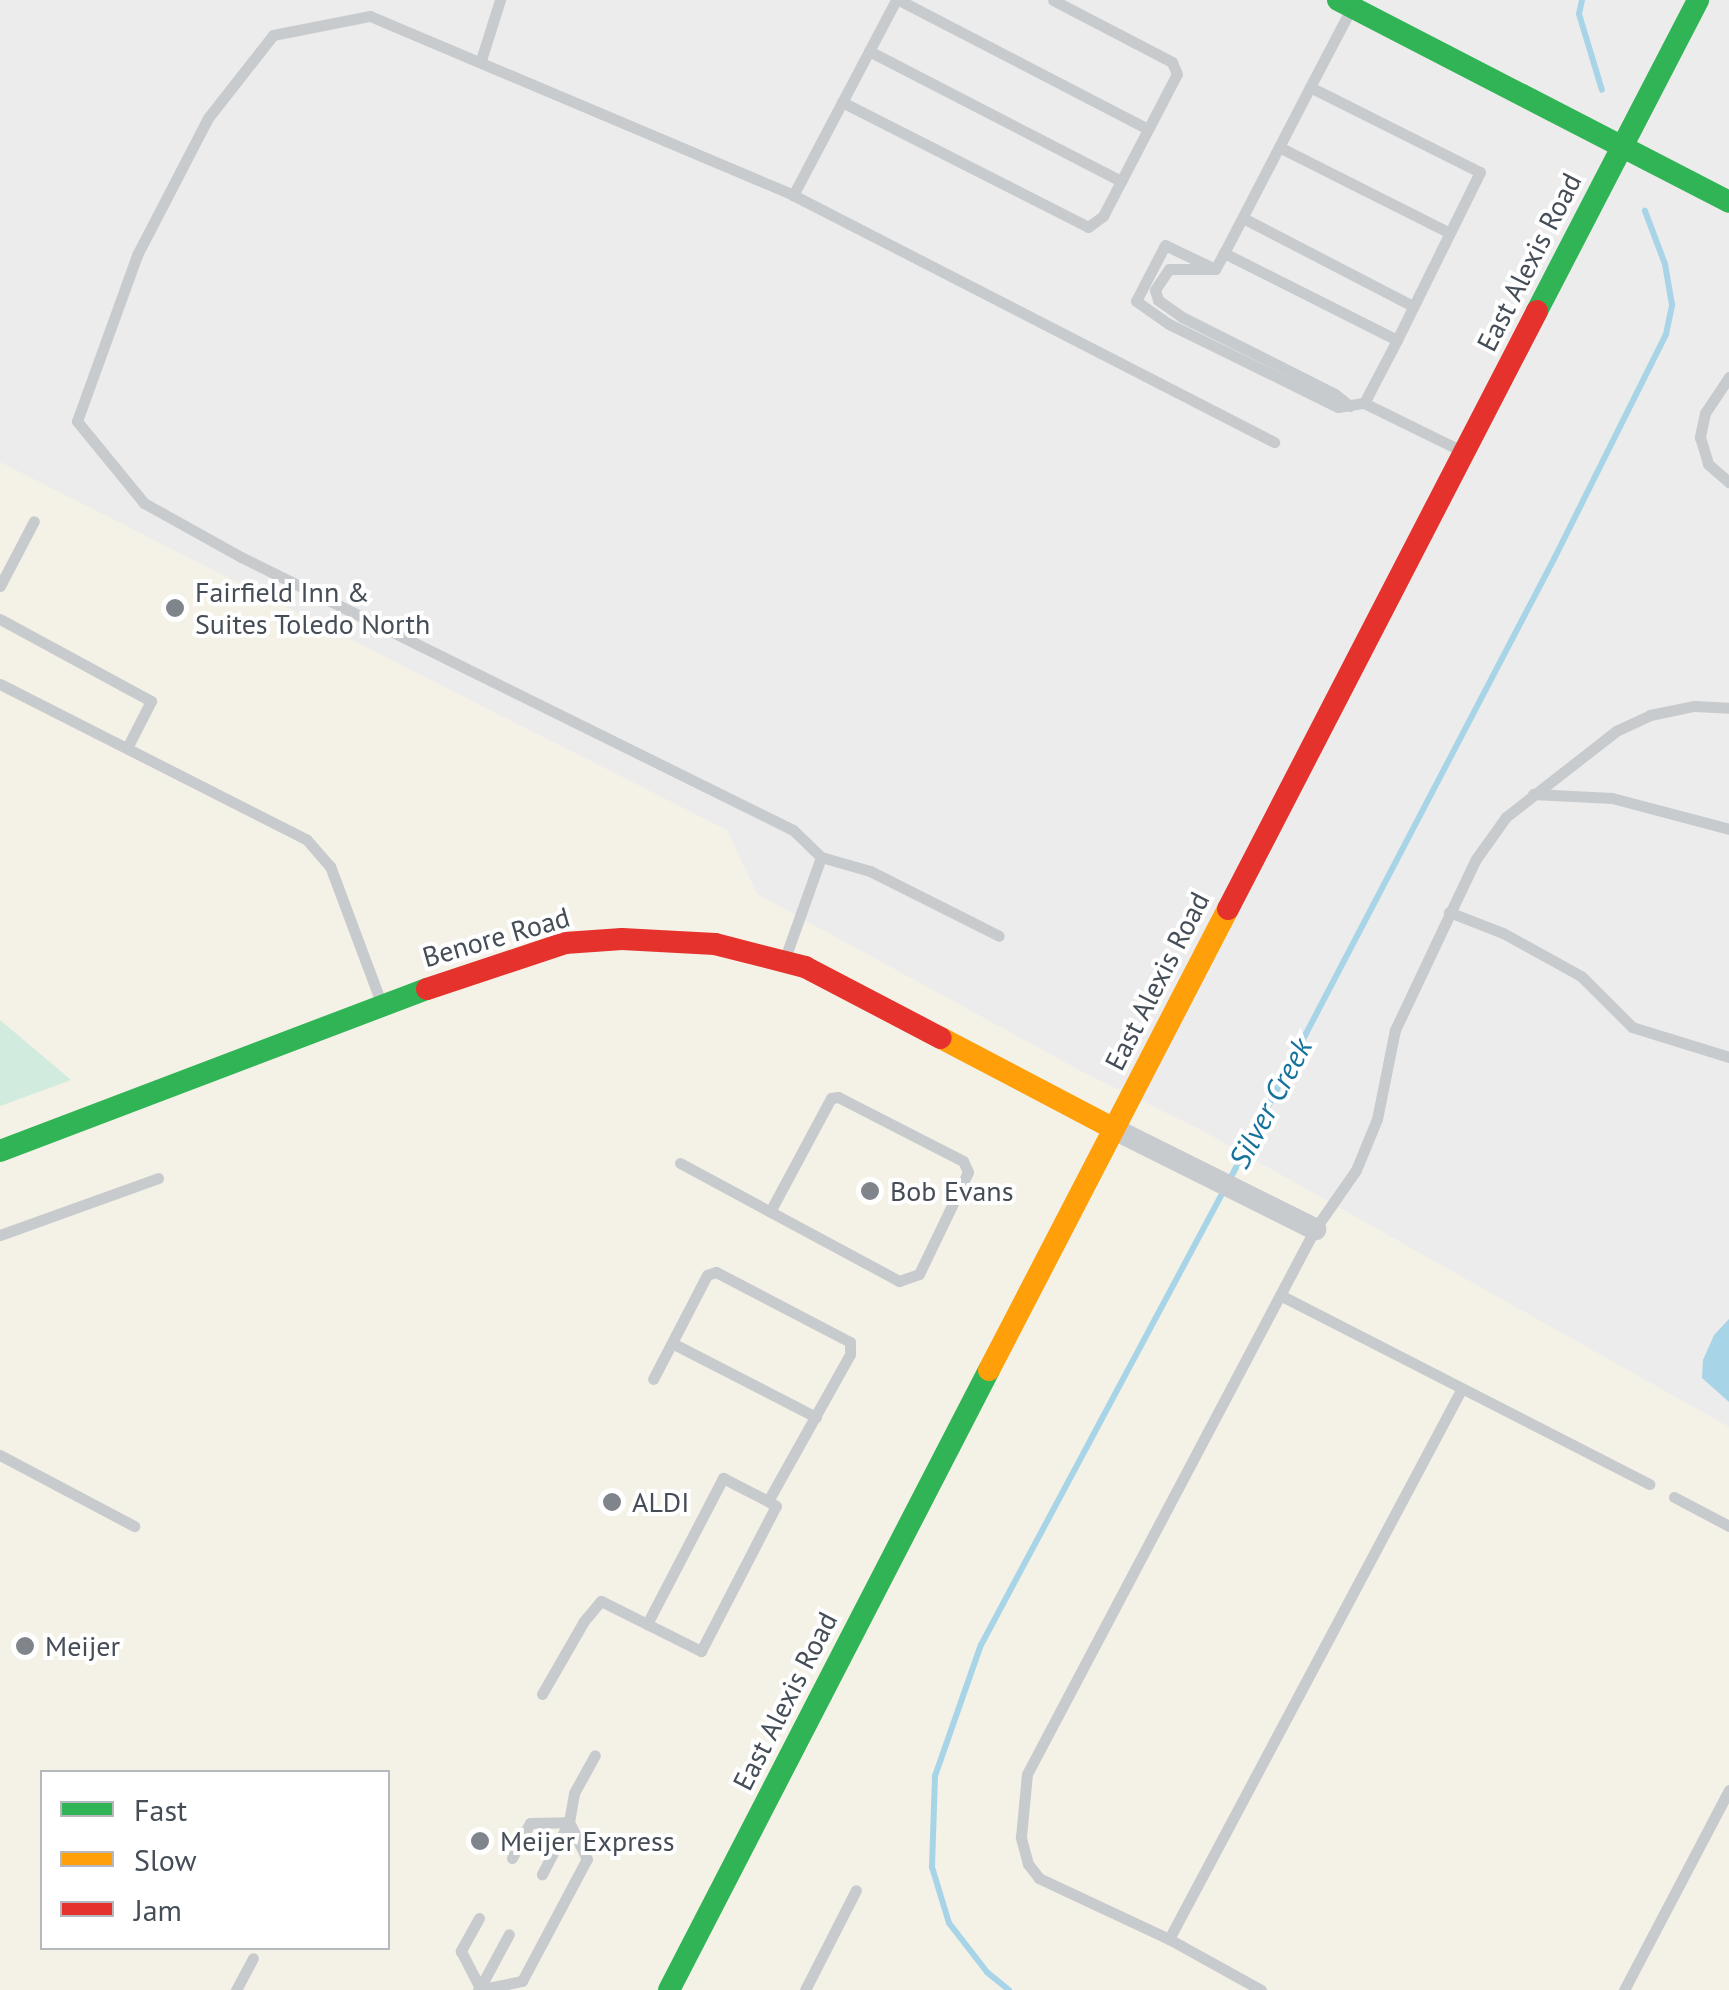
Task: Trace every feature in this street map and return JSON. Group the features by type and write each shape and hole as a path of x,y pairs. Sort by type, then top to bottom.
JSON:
{"main road":[{"name":"East Alexis Road","path":"669,1990 1698,0"},
{"path":"1345,4 1729,202"},
{"name":"Benore Road","path":"0,1151 382,1004 566,943 666,939 715,944 784,961 849,987 1114,1129"}],"street":[{"path":"1114,1129 1315,1229"}],"lane":[{"path":"481,60 500,0"},
{"path":"793,195 898,0 1148,130"},
{"path":"842,102 1088,227 1102,216 1176,74 1172,62 1053,0"},
{"path":"1215,269 1310,88 1345,4"},
{"path":"998,936 870,872 822,857 793,830 259,566 144,502 77,421 137,255 208,118 273,35 370,16 793,195 1274,442"},
{"path":"869,51 1121,181"},
{"path":"1310,88 1480,172 1364,403"},
{"path":"1280,147 1450,233"},
{"path":"1243,218 1413,306"},
{"path":"1215,269 1166,245 1136,301 1169,324 1338,407 1364,403 1464,452"},
{"path":"1224,253 1397,340"},
{"path":"1215,269 1169,268 1155,290 1158,300 1182,317 1335,394 1350,406"},
{"path":"1729,378 1705,413 1700,437 1708,464 1729,482"},
{"path":"0,586 34,521"},
{"path":"0,619 151,701 126,748"},
{"path":"0,684 307,840 330,866 382,1004"},
{"path":"1260,1990 1168,1939 1039,1878 1028,1864 1021,1837 1027,1774 1315,1229 1356,1170 1370,1136 1395,1030 1476,858 1506,817 1616,731 1650,715 1694,706 1729,708"},
{"path":"1533,794 1612,798 1729,828"},
{"path":"784,961 822,857"},
{"path":"1449,912 1503,933 1580,976 1632,1027 1649,1036 1729,1058"},
{"path":"680,1164 899,1281 911,1280 919,1274 968,1172 963,1161 838,1097 831,1098 770,1212"},
{"path":"0,1235 158,1178"},
{"path":"653,1380 707,1275 716,1272 850,1342 850,1354 768,1501"},
{"path":"1280,1295 1648,1484"},
{"path":"672,1343 816,1417"},
{"path":"1168,1939 1462,1390"},
{"path":"0,1455 134,1526"},
{"path":"542,1694 584,1620 601,1601 647,1624 702,1650 776,1506 723,1478 647,1624"},
{"path":"1674,1497 1729,1526"},
{"path":"542,1874 569,1822 574,1793 596,1756"},
{"path":"1624,1990 1729,1790"},
{"path":"512,1858 530,1823 569,1822"},
{"path":"479,1989 522,1981 586,1859 569,1822"},
{"path":"805,1990 856,1890"},
{"path":"479,1918 461,1951 479,1989"},
{"path":"479,1989 509,1934"},
{"path":"236,1990 253,1958"}],"shaded area":[{"path":"0,462 727,830 757,894 1083,1072 1205,1132 1729,1427 1729,1990 0,1990 0,1106 70,1079 0,1020"}],"green space":[{"path":"0,1020 71,1080 0,1106"}],"water":[{"path":"1729,1319 1729,1402 1702,1378 1703,1360 1714,1335"}],"waterway":[{"name":"Silver Creek","path":"1582,0 1579,14 1602,90"},
{"name":"Silver Creek","path":"1230,1179 1555,557 1666,334 1672,305 1665,264 1645,211"},
{"name":"Silver Creek","path":"1009,1990 987,1972 949,1923 932,1867 935,1776 981,1645 1224,1190"}],"traffic: fast":[{"path":"1338,0 1729,202"},
{"path":"1537,311 1698,0"},
{"path":"0,1151 427,989"},
{"path":"669,1990 989,1370"}],"traffic: slow":[{"path":"989,1370 1228,909"},
{"path":"941,1038 1114,1129"}],"traffic: jam":[{"path":"1228,909 1537,311"},
{"path":"427,989 565,943 622,939 715,944 805,967 941,1038"}],"place":[{"name":"Fairfield Inn & Suites Toledo North","path":"175,608"},
{"name":"Bob Evans","path":"870,1191"},
{"name":"ALDI","path":"612,1502"},
{"name":"Meijer","path":"25,1646"},
{"name":"Meijer Express","path":"480,1841"}]}
